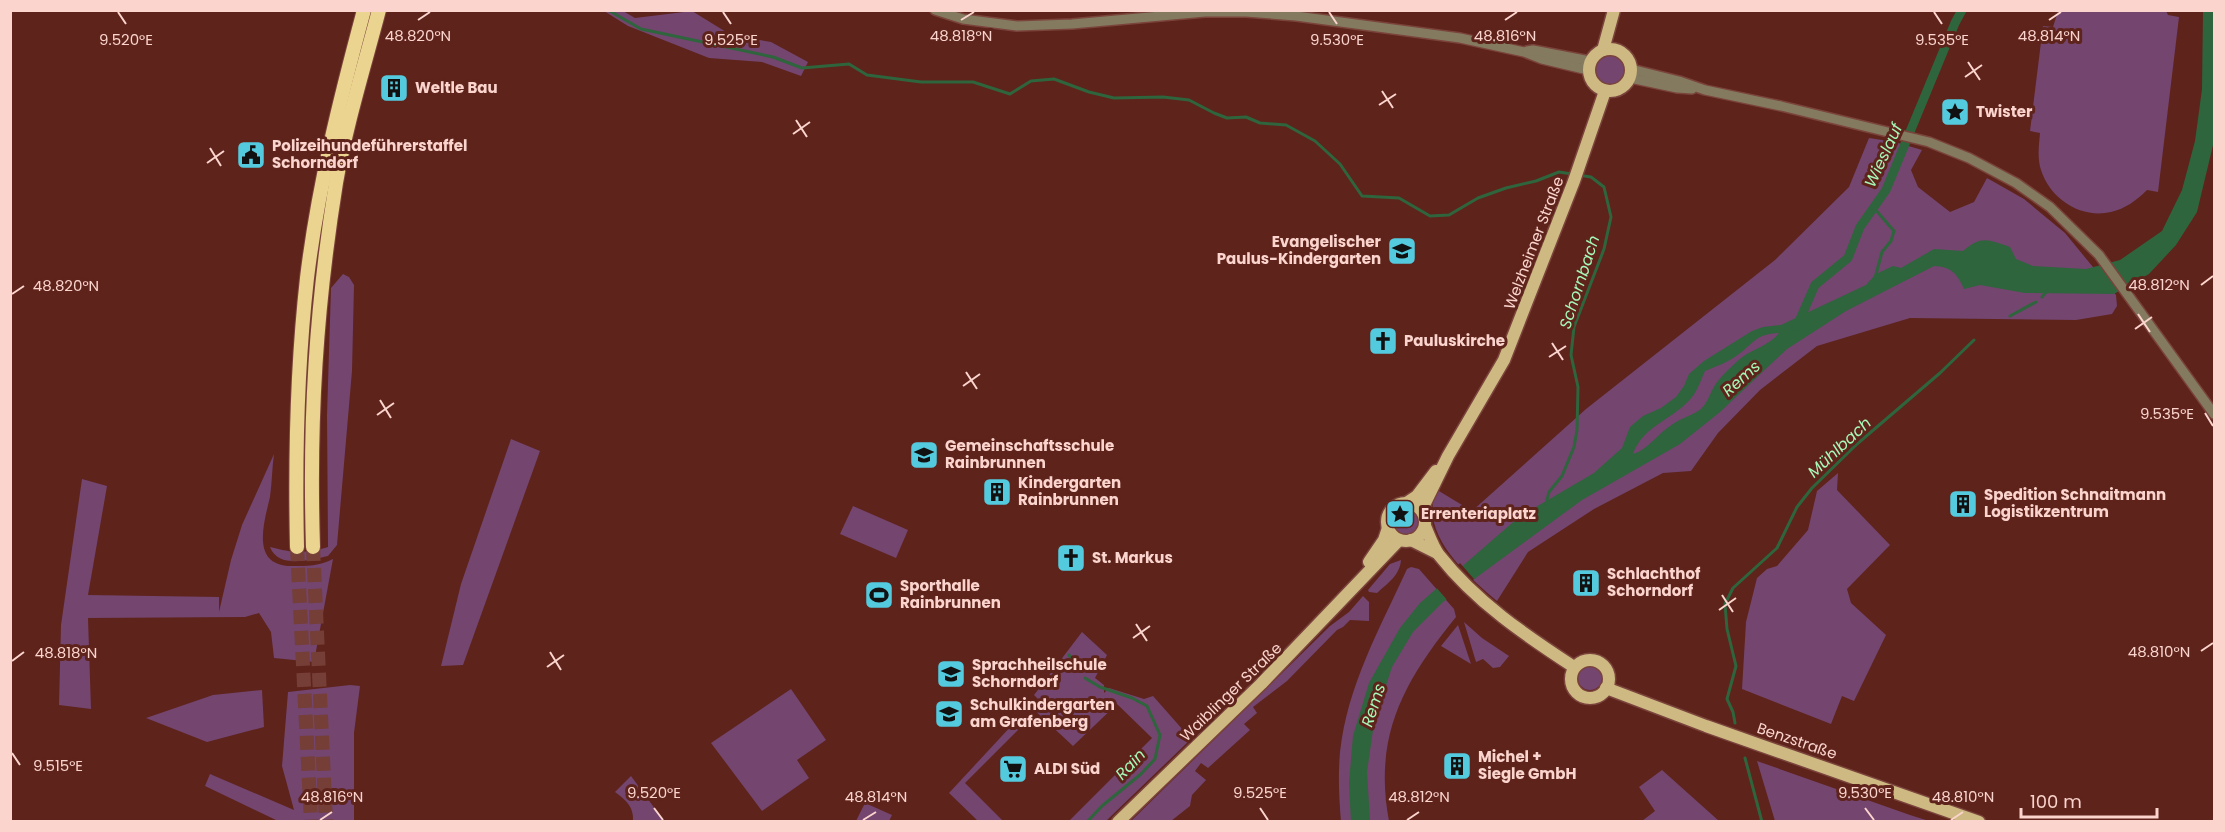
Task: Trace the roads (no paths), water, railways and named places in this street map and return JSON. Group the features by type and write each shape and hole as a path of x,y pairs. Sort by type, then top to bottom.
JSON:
{"highway":[{"path":"297,547 297,412 308,276 322,181 340,96 364,10"},
{"path":"313,546 310,467 312,404 315,343 323,278 339,170 354,100 380,10"}],"main road":[{"path":"1608,50 1614,10"},
{"path":"1608,50 1626,56 1630,74 1622,88 1617,90 1600,89 1589,76 1589,65 1608,50 1622,10"},
{"name":"Welzheimer Straße","path":"1423,513 1425,503 1448,456 1504,360 1579,167 1600,89"},
{"name":"Welzheimer Straße","path":"1408,502 1419,493 1448,456"},
{"path":"1437,553 1392,535 1388,528 1387,518 1390,510 1398,504 1408,502 1419,507 1437,553 1477,595 1534,642 1574,667"},
{"path":"1405,540 1419,536 1425,526"},
{"name":"Waiblinger Straße","path":"1118,822 1318,627 1360,579 1384,540 1388,528"},
{"name":"Waiblinger Straße","path":"1360,579 1375,567 1387,550 1405,540"},
{"path":"1586,660 1598,661 1608,672 1609,681 1606,688 1595,697 1589,698 1577,693 1570,680 1574,667 1586,660"},
{"name":"Benzstraße","path":"1606,688 1706,726 1979,822"}],"street":[{"path":"935,10 963,19 1017,26 1072,24 1205,12 1246,12 1296,16 1460,38 1524,52 1533,50 1589,65"},
{"path":"1630,74 1677,88 1705,90 1929,142 1970,158 2016,183 2050,207 2099,255 2214,414"}],"water":[{"name":"Rems","path":"2203,11 2214,11 2214,141 2197,212 2176,245 2149,274 2114,294 2025,293 1980,285 1964,289 1953,272 1934,266 1846,311 1787,349 1720,412 1680,444 1582,500 1443,602 1413,632 1392,667 1374,723 1367,772 1370,821 1351,822 1349,783 1353,736 1369,683 1400,628 1420,603 1519,517 1594,473 1622,448 1630,427 1643,416 1661,408 1676,397 1689,374 1704,361 1752,331 1781,325 1866,285 1876,274 1893,266 1901,268 1934,249 1963,251 1985,240 2010,247 2016,259 2033,266 2086,269 2120,260 2162,231 2182,190 2195,141 2202,89","holes":["1779,333 1741,358 1731,367 1715,385 1701,409 1673,424 1639,452 1633,454 1644,436 1692,397 1705,371 1723,364 1761,337"]}],"waterway":[{"name":"Schornbach","path":"608,10 641,29 773,57 802,68 849,64 867,75 921,82 973,82 1010,94 1031,81 1054,79 1089,92 1114,98 1163,97 1189,100 1227,118 1246,117 1260,123 1286,125 1315,141 1340,164 1362,196 1399,198 1430,216 1449,215 1478,198 1559,172 1572,174"},
{"name":"Wieslauf","path":"1797,326 1815,285 1848,258 1860,227 1886,190 1962,10"},
{"name":"Schornbach","path":"1546,504 1549,492 1562,476 1574,447 1577,430 1578,387 1571,355 1574,327 1604,249 1611,217 1604,187 1591,177 1578,175"},
{"path":"1874,208 1894,231 1891,241 1882,252 1875,278"},
{"name":"Mühlbach","path":"2042,297 2047,291"},
{"name":"Mühlbach","path":"2010,316 2036,302"},
{"name":"Mühlbach","path":"1735,723 1727,699 1736,666 1727,629 1725,604 1733,588 1777,548 1797,507 1812,488 1857,444 1940,373 1974,340"},
{"path":"1069,655 1075,663"},
{"name":"Rain","path":"1085,678 1100,687 1147,706 1160,735 1155,759 1087,822"},
{"name":"Mühlbach","path":"1745,758 1762,822"}],"tunnel":[{"path":"297,547 311,822"},
{"path":"313,547 326,822"}],"place":[{"name":"Weltle Bau","path":"394,88"},
{"name":"Twister","path":"1955,112"},
{"name":"Polizeihundeführerstaffel Schorndorf","path":"251,155"},
{"name":"Evangelischer Paulus-Kindergarten","path":"1402,251"},
{"name":"Pauluskirche","path":"1383,341"},
{"name":"Gemeinschaftsschule Rainbrunnen","path":"924,455"},
{"name":"Kindergarten Rainbrunnen","path":"997,492"},
{"name":"Spedition Schnaitmann Logistikzentrum","path":"1963,504"},
{"name":"Errenteriaplatz","path":"1400,514"},
{"name":"St. Markus","path":"1071,558"},
{"name":"Schlachthof Schorndorf","path":"1586,583"},
{"name":"Sporthalle Rainbrunnen","path":"879,595"},
{"name":"Sprachheilschule Schorndorf","path":"951,674"},
{"name":"Schulkindergarten am Grafenberg","path":"949,714"},
{"name":"Michel + Siegle GmbH","path":"1457,766"},
{"name":"ALDI Süd","path":"1013,769"}]}
